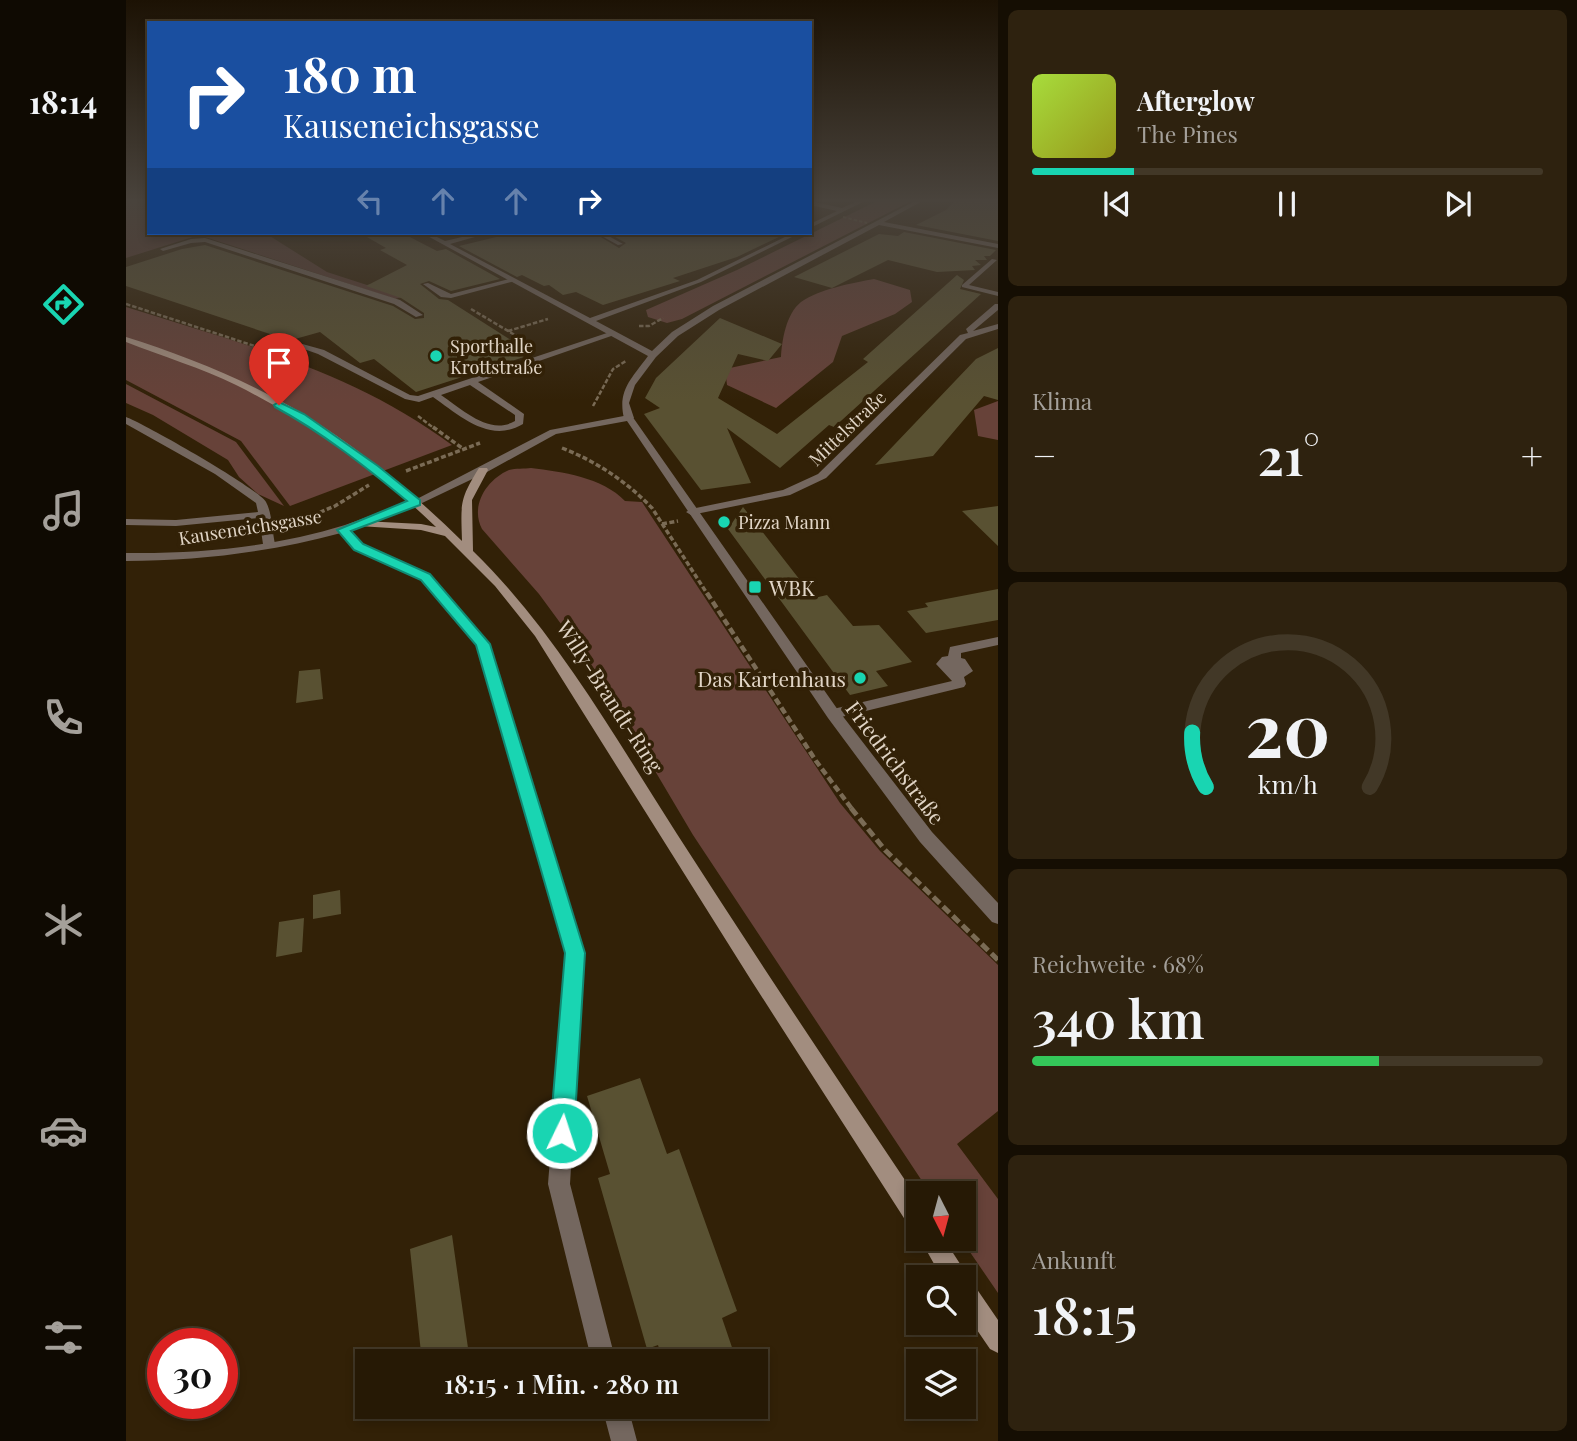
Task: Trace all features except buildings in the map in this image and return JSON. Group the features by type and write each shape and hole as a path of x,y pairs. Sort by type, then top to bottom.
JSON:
{"main road":[{"name":"Willy-Brandt-Ring","path":"126,339 188,361 300,416 416,502 499,583 539,633 906,1201"},
{"path":"467,551 470,536 466,520 467,498 483,470"},
{"path":"363,524 421,527 450,534"},
{"path":"976,1308 998,1341"}],"street":[{"path":"286,266 397,302 419,315"},
{"path":"486,266 653,355"},
{"path":"590,321 699,281 729,266"},
{"path":"416,502 483,470 538,438 580,425 628,418 626,396 653,355 675,334 698,318 797,266"},
{"path":"987,266 964,286 998,294"},
{"path":"426,284 448,296 513,281"},
{"name":"Mittelstraße","path":"691,512 786,493 822,476 998,306"},
{"name":"Mittelstraße","path":"963,337 998,326"},
{"path":"288,342 321,352 408,397 419,399 613,334"},
{"path":"434,394 486,427 510,427 520,422 516,411 472,382"},
{"name":"Friedrichstraße","path":"628,418 832,714 926,837 998,916"},
{"path":"126,420 219,472 261,502 269,544"},
{"name":"Kauseneichsgasse","path":"126,557 184,557 344,530 416,502"},
{"path":"126,523 176,523 265,514"},
{"path":"344,530 359,547 426,577 483,644 575,953 559,1184 601,1349"},
{"path":"832,714 959,684 957,675 966,671 965,667 954,660 955,650 998,641"},
{"path":"618,1419 624,1441"}],"path":[{"path":"126,304 283,355"},
{"path":"471,309 548,355"},
{"path":"508,331 573,312"},
{"path":"486,318 491,316"},
{"path":"590,412 613,369 642,349"},
{"path":"267,531 335,506 366,486 463,449 418,416"},
{"path":"538,438 609,469 652,508 816,761 848,804 885,850 998,960"}],"shaded area":[{"path":"295,266 318,266 327,272 367,285 394,279 417,293 395,299"},
{"path":"745,266 784,266 682,319 667,323 648,317 646,310"},
{"path":"874,279 910,290 912,302 895,314 842,336 833,362 776,408 727,385 725,369 781,357 788,320 801,302 826,290"},
{"path":"126,307 254,347 336,379 414,419 452,445 290,506 241,441 126,380"},
{"path":"126,384 236,442 284,506 258,494 239,477 228,460 153,415 126,403"},
{"path":"998,401 998,440 978,436 974,410"},
{"path":"531,468 581,477 605,486 625,501 642,502 840,803 880,851 998,965 998,1111 957,1144 998,1199 998,1293 969,1251 976,1251 976,1181 922,1181 693,835 597,673 539,594 482,529 478,511 482,495 493,480 514,469"}],"place":[{"name":"Sporthalle Krottstraße","path":"436,356"},
{"name":"Pizza Mann","path":"724,522"},
{"name":"WBK","path":"755,587"},
{"name":"Das Kartenhaus","path":"860,678"}],"route":[{"path":"279,405 300,416 416,502 344,530 359,547 426,577 483,644 575,953 562,1133"}]}
